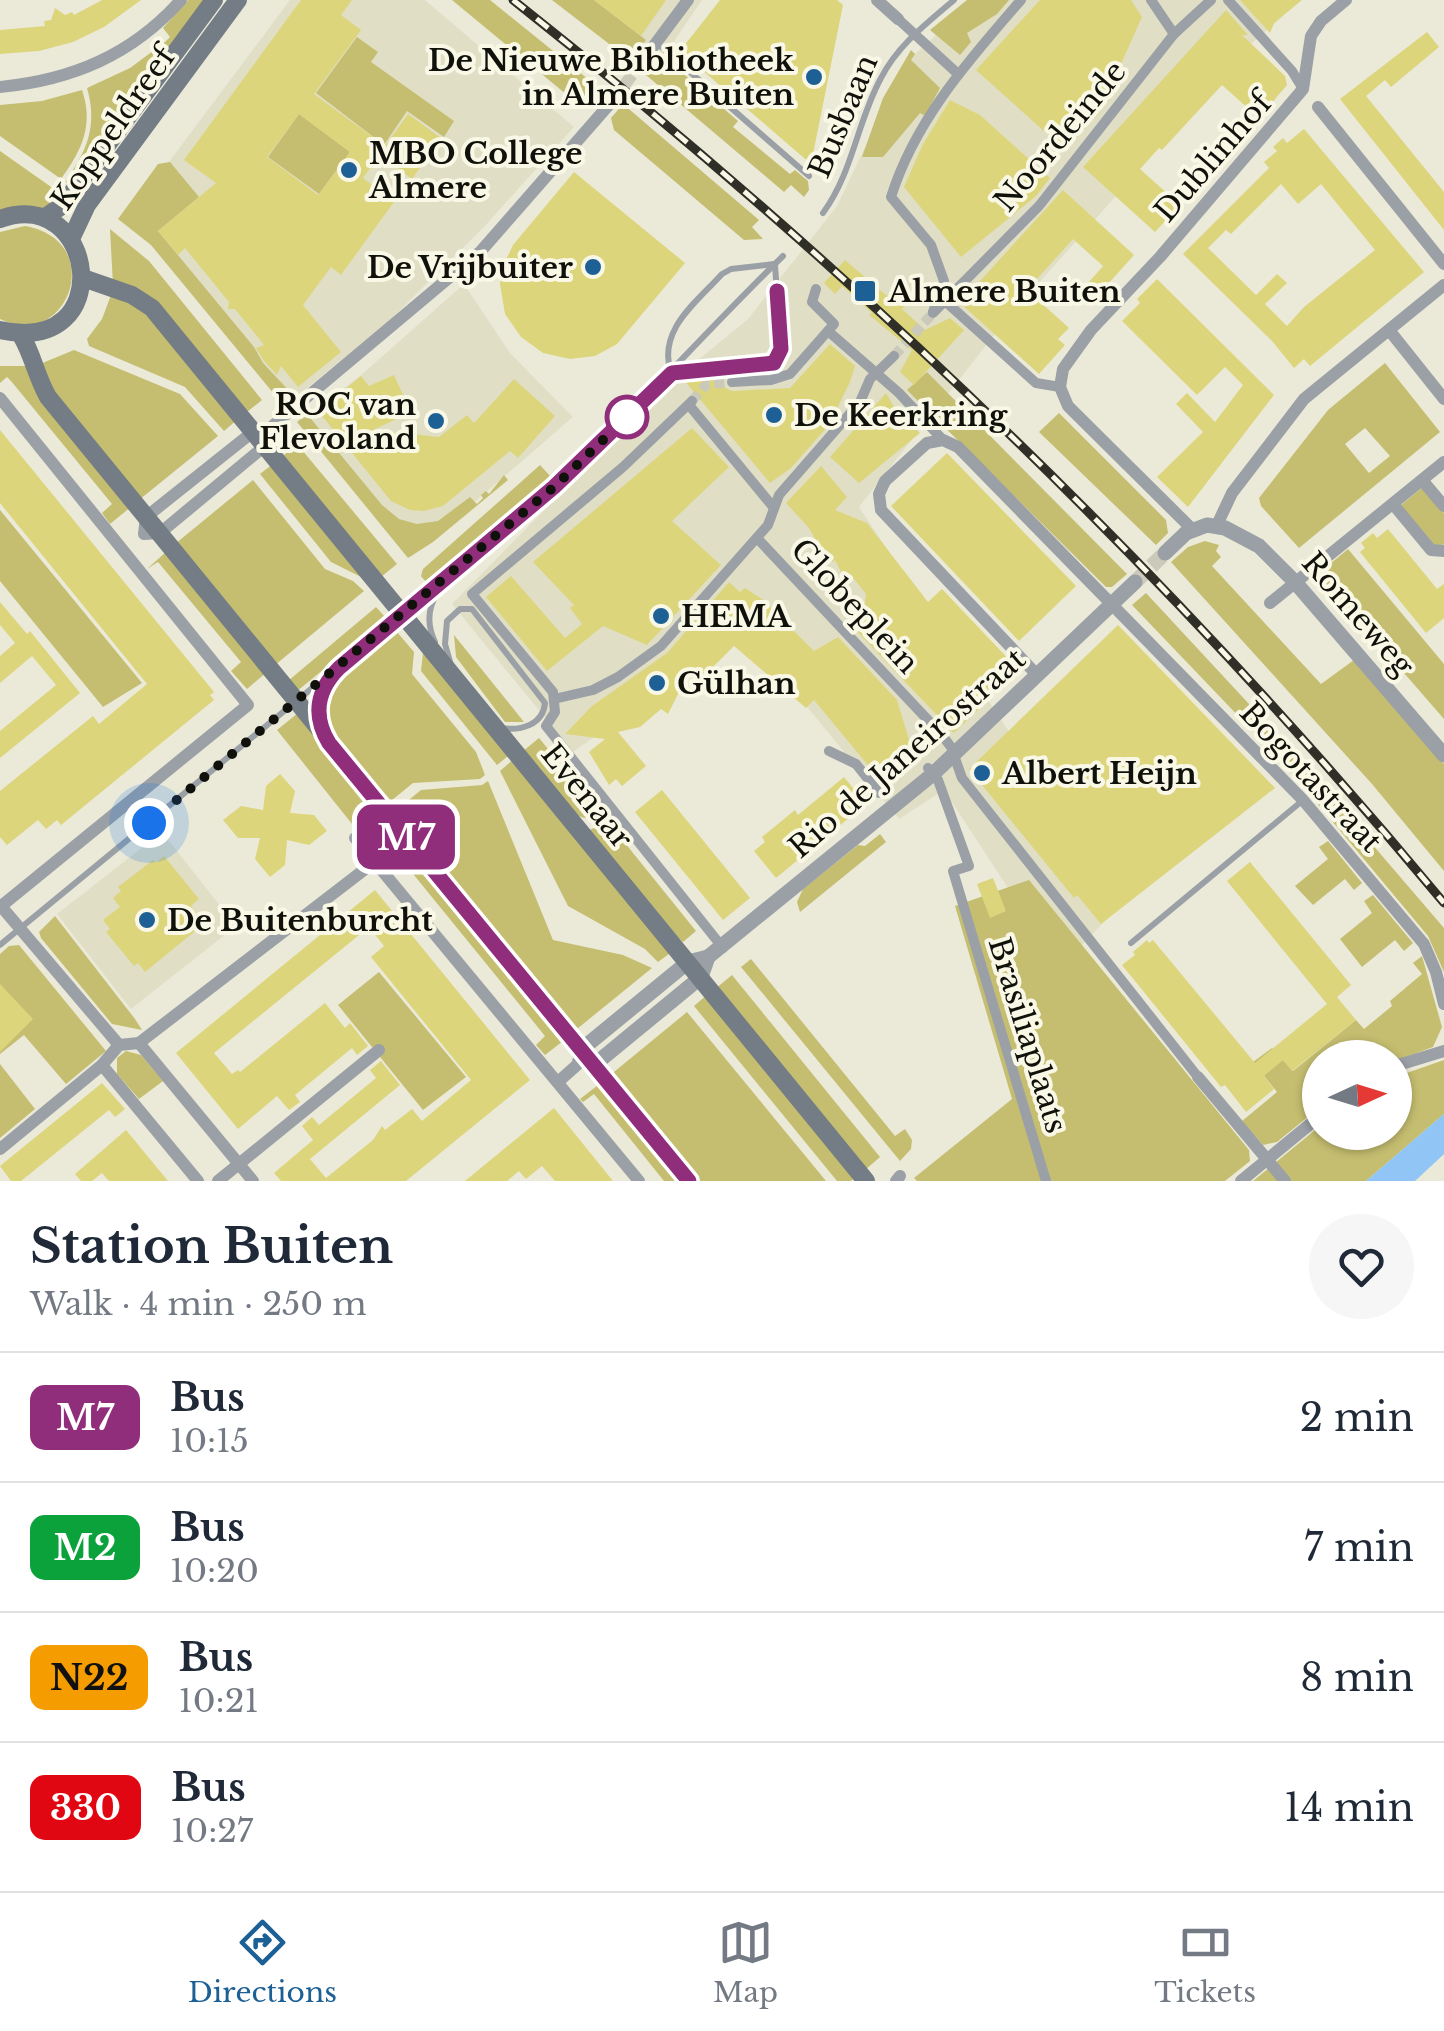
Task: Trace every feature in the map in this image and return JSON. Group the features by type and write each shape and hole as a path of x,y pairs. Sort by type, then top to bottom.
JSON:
{"main road":[{"name":"Koppeldreef","path":"44,218 63,205 214,0"},
{"name":"Koppeldreef","path":"71,239 87,205 238,0"},
{"path":"0,219 24,214 44,218 71,239 83,278 74,308 64,320 38,334 0,330"},
{"name":"Evenaar","path":"83,278 132,295 152,308 263,435 866,1181"},
{"path":"20,335 33,356 48,397 150,528 296,702 584,1060 689,1181"}],"street":[{"path":"0,87 38,84 112,57 157,26 181,0"},
{"path":"638,68 688,0"},
{"path":"877,0 957,74"},
{"path":"1020,0 957,74 926,123 891,197 931,245 944,280 933,313 946,302 1036,383 1060,387 1076,416 1192,529"},
{"path":"1151,0 1174,34"},
{"name":"Noordeinde","path":"946,302 1039,206 1174,34 1210,0"},
{"path":"1228,0 1292,71 1303,89"},
{"path":"1303,89 1315,28 1346,0"},
{"name":"Dublinhof","path":"1060,387 1063,369 1091,330 1160,257 1303,89"},
{"path":"124,550 480,251 614,98"},
{"path":"1318,107 1444,264"},
{"path":"1164,553 1192,529 1216,526 1232,493 1304,399 1444,285"},
{"path":"732,382 771,380 790,374 834,324 812,302 816,289"},
{"path":"1389,330 1444,399"},
{"path":"828,331 878,374 942,440"},
{"path":"878,374 894,356"},
{"name":"Globeplein","path":"774,508 690,403 624,467 472,594 553,692 554,699 594,690 618,678 663,648 768,526 779,495 860,402 870,380 878,374"},
{"path":"0,398 248,705 0,906 119,1045"},
{"path":"150,528 263,435"},
{"path":"942,440 926,443 885,481 879,494 882,510 1038,676"},
{"name":"Bogotastraat","path":"942,440 958,448 1303,800 1424,944 1444,1004"},
{"path":"1270,604 1444,462"},
{"path":"1422,480 1444,506"},
{"path":"1393,504 1431,550 1444,551"},
{"name":"Romeweg","path":"1216,526 1260,546 1444,755"},
{"name":"Globeplein","path":"757,538 930,722 954,755 962,778 1198,1077"},
{"name":"Rio de Janeirostraat","path":"694,969 954,755 1135,582"},
{"path":"554,699 548,729 723,948"},
{"path":"829,751 856,764 879,793"},
{"name":"Brasiliaplaats","path":"930,771 938,780 969,866 953,870 1046,1181"},
{"path":"355,838 639,1181"},
{"path":"0,1149 102,1064 119,1045 139,1043 373,863"},
{"path":"558,1081 694,969"},
{"path":"139,1043 253,1181"},
{"path":"218,1181 379,1050"},
{"path":"1412,1061 1444,1051"},
{"path":"102,1064 198,1181"},
{"path":"1198,1077 1285,1181"},
{"path":"1241,1181 1302,1131"}],"lane":[{"name":"Busbaan","path":"823,213 842,184 882,76 912,34 954,0"},
{"path":"657,44 810,176"},
{"path":"0,944 554,487 672,373 783,256"},
{"path":"672,373 666,350 669,336 722,274 731,269 776,264"},
{"path":"672,373 769,364 778,359 781,349 776,264"},
{"path":"451,670 429,630 428,614 453,572"},
{"path":"451,670 445,627 456,612 468,608 476,613 545,703 540,717 526,727 497,727"},
{"path":"329,743 318,702 322,688 339,668"},
{"path":"1131,942 1303,800"}],"shaded area":[{"path":"188,0 208,0 72,186 65,182 79,160 91,126 87,88 130,68 165,42 170,37 163,28"},
{"name":"MBO College Almere","path":"290,0 425,0 574,127 484,227 388,322 285,406 130,214"},
{"path":"452,0 490,0 604,92 591,108 584,109"},
{"path":"552,0 594,0 646,40 630,60"},
{"path":"568,0 702,0 656,68"},
{"path":"967,0 1009,0 997,14 967,33 971,42 960,55 930,30"},
{"path":"975,0 1301,0 1248,47 1006,320 859,507 1123,902 1060,968 944,790 899,819 745,631 573,752 452,604 664,388 748,319 837,206 905,63"},
{"path":"357,37 378,52 371,62 454,121 444,137 407,111 384,145 316,93"},
{"path":"911,50 915,54 911,60 940,88 925,116 920,113 883,157 862,157 883,98"},
{"path":"663,61 671,63 738,121 733,127 790,174 795,170 808,181 809,190 804,197 791,185 784,192 646,75"},
{"path":"82,90 87,115 84,137 61,179 0,136 0,105 42,101"},
{"path":"623,104 759,220 752,227 763,239 744,240 614,130 611,118"},
{"path":"299,114 350,152 319,194 268,157"},
{"path":"0,151 64,196 44,209 0,213"},
{"path":"170,162 199,197 158,231 294,396 283,405 151,245 118,219 158,164"},
{"path":"25,226 51,236 66,252 72,271 69,291 60,308 44,321 24,325 0,319 0,232"},
{"path":"110,229 149,261 262,400 247,412 165,314 113,285"},
{"name":"ROC van Flevoland","path":"464,284 510,353 573,417 411,557 299,424"},
{"path":"111,295 134,301 238,419 224,431 185,387 89,346 87,339 102,319"},
{"path":"74,350 180,394 218,436 139,500 51,391 40,364"},
{"path":"1385,363 1440,432 1299,548 1261,506 1259,498 1328,410","holes":["1365,428 1390,456 1369,473 1345,444"]},
{"path":"0,366 30,366 132,506 110,524 102,513 112,504 11,381 7,377 0,383"},
{"path":"927,372 1127,574 1112,587 1106,587 907,390"},
{"path":"1059,413 1166,520 1168,533 1156,545 1039,432"},
{"path":"307,414 382,505 399,519 417,524 438,521 470,497 477,504 483,498 481,495 486,491 489,494 504,475 508,480 408,558 297,422"},
{"path":"297,444 397,564 381,577 283,456"},
{"path":"274,463 363,578 331,562 260,474"},
{"path":"540,465 552,478 426,582 421,576 423,569"},
{"path":"253,480 325,569 353,581 364,591 274,666 175,544"},
{"path":"1423,487 1444,513 1444,544 1437,550 1401,505"},
{"path":"0,510 142,683 103,707 0,581"},
{"path":"1205,541 1219,545 1216,551 1221,557 1212,566 1321,684 1354,660 1444,764 1444,871 1372,784 1171,562 1188,547"},
{"path":"1348,549 1444,664 1444,719 1318,574"},
{"path":"168,550 267,672 247,689 231,671 241,662 158,562 147,569"},
{"path":"1146,593 1287,745 1444,928 1444,972 1428,936 1287,767 1132,605"},
{"path":"376,607 386,618 296,692 288,681"},
{"path":"397,632 414,652 412,674 476,752 485,775 480,779 413,783 386,805 332,733 325,701 329,687"},
{"path":"454,635 524,722 505,722 456,657"},
{"path":"423,653 512,753 497,765 421,671"},
{"path":"298,713 379,810 356,829 277,730"},
{"path":"539,738 600,813 584,818 574,814 522,752"},
{"path":"516,757 673,951 658,962 645,949 568,906 500,771"},
{"path":"488,781 553,940 623,955 652,968 572,1033 394,812 421,790 482,785"},
{"path":"386,818 567,1038 545,1055 536,1045 545,1036 405,864 395,872 363,838"},
{"path":"608,822 696,931 683,942 587,831"},
{"name":"De Buitenburcht","path":"162,832 236,926 131,1009 57,914"},
{"path":"880,834 886,842 800,912 797,902 803,889 858,845 865,846"},
{"path":"1328,841 1362,883 1354,890 1345,879 1313,905 1295,886 1328,859 1319,847"},
{"path":"1029,880 1249,1150 1250,1161 1225,1181 914,1178 1012,1099 955,906"},
{"path":"1373,895 1413,943 1404,951 1395,940 1362,967 1340,939 1372,913 1364,901"},
{"path":"55,916 142,1030 112,1024 41,938 39,932"},
{"path":"19,945 106,1051 66,1084 24,1035 0,1054 0,954 9,946"},
{"path":"1422,956 1442,1027 1433,1047 1412,1055 1412,1040 1331,1040 1356,1020 1364,1029 1392,1006 1390,1001 1422,974 1413,963"},
{"path":"751,959 895,1136 905,1129 912,1140 911,1149 900,1161 741,967"},
{"path":"379,972 466,1077 423,1110 338,1005"},
{"path":"732,975 880,1157 865,1170 715,989"},
{"path":"709,993 857,1176 851,1181 837,1181 694,1006"},
{"path":"687,1012 826,1181 695,1181 609,1076"},
{"path":"1272,1048 1293,1071 1302,1064 1302,1122 1277,1142 1263,1145 1242,1121 1277,1092 1253,1062"},
{"path":"126,1051 141,1055 163,1081 139,1099 117,1074 117,1058"},
{"path":"1444,1060 1444,1114 1412,1141 1412,1071"},
{"path":"0,1064 35,1109 0,1138"},
{"path":"602,1082 684,1181 664,1181 594,1094 583,1102 580,1099"},
{"path":"1302,1141 1302,1150 1402,1150 1366,1181 1253,1181"}],"water":[{"path":"1444,1114 1444,1154 1415,1181 1366,1181 1402,1150 1412,1150 1412,1141"}],"building":[{"path":"102,0 141,0 104,27 73,42 39,51 0,54 0,30 45,26 44,21 51,20 55,8 65,15 74,15"},
{"path":"301,0 352,0 341,15 361,30 314,94 385,146 408,114 441,138 412,179 380,155 363,178 394,202 341,275 331,267 303,305 341,352 298,387 281,366 277,375 264,361 256,348 264,345 235,309 228,309 229,302 185,248 178,255 158,231 216,183 184,160","holes":["299,114 350,152 318,195 267,157"]},
{"path":"594,0 666,0 641,36"},
{"path":"720,0 837,0 843,5 811,164 680,51"},
{"path":"1040,0 1131,0 1142,17 1099,113 1065,150 976,70"},
{"path":"1240,0 1302,0 1274,23 1270,33"},
{"path":"1226,10 1248,35 1242,35 1285,76 1287,85 1259,118 1222,85 1140,169 1180,205 1155,232 1083,167"},
{"path":"1427,32 1439,47 1391,87 1385,80 1366,96 1444,192 1444,230 1340,99"},
{"path":"950,100 980,115 1050,178 1036,196 961,257 904,187 923,144"},
{"path":"1304,129 1424,272 1310,366 1304,359 1294,368 1272,341 1183,254 1269,168 1264,162 1277,151 1273,147 1283,138 1287,143","holes":["1281,184 1298,204 1321,184 1375,250 1304,307 1287,326 1265,304 1287,283 1277,274 1256,295 1208,248 1226,230 1231,234"]},
{"name":"De Vrijbuiter","path":"574,172 685,263 617,344 595,356 570,359 543,353 521,337 505,314 500,284 513,245"},
{"path":"1063,190 1134,255 1092,302 1081,291 1103,266 1073,239 1027,290 1069,328 1058,339 1065,345 1039,374 960,303"},
{"path":"845,260 887,296 896,285 911,299 902,309 925,330 950,318 964,330 914,385 900,372 912,350 869,315 872,313 842,286 835,294 824,283"},
{"path":"1157,279 1274,395 1188,507 1157,477 1203,432 1176,404 1187,393 1215,422 1243,385 1225,367 1197,395 1122,321"},
{"name":"De Keerkring","path":"830,344 855,366 850,382 829,425 791,468 770,483 683,379 723,381 725,388 732,391 790,388"},
{"path":"394,375 409,408 403,411 405,415 373,430 439,437 467,415 474,423 514,379 555,416 518,458 510,451 443,506 410,510 391,501 318,411 361,376 369,386"},
{"path":"886,393 897,412 920,433 859,483 830,457"},
{"path":"692,428 729,467 672,521 721,565 647,645 603,626 547,671 486,597 511,576 565,638 582,624 570,608 574,605 533,562"},
{"path":"0,430 214,692 210,695 214,700 61,825 57,820 46,829 38,820 7,845 0,837 0,791 93,716 99,724 147,684 0,503"},
{"path":"947,453 1076,586 1019,641 891,506"},
{"path":"821,466 847,497 835,510 867,523 928,602 942,589 1019,670 954,733 850,624 865,604 866,594 854,579 849,582 786,503"},
{"path":"1388,529 1437,589 1444,584 1444,618 1426,633 1360,552 1365,548 1361,543 1373,533 1377,538"},
{"path":"729,582 740,592 745,588 762,599 814,651 838,637 897,700 916,763 886,787 814,700 806,708 734,646 702,678 696,672 684,682 668,714 661,709 640,727 618,732 646,766 622,786 616,779 609,785 589,752 605,739 565,734 592,706 667,653"},
{"path":"0,602 27,634 30,631 80,693 0,758 0,731 56,685 32,656 0,683 0,656 15,643 0,625"},
{"path":"1118,625 1275,788 1101,924 1077,895 1074,898 969,769"},
{"path":"280,774 295,791 290,813 314,815 327,831 309,845 287,840 285,865 270,877 255,859 260,838 238,838 223,820 241,806 263,810 266,786"},
{"path":"844,777 866,804 776,878 754,851 765,842 762,837 795,810 798,815"},
{"path":"662,790 750,898 723,920 635,812"},
{"path":"164,856 199,899 191,906 205,923 145,972 138,963 134,966 106,932 110,929 103,920 120,907 113,898 121,891 118,887"},
{"path":"1250,862 1351,985 1337,997 1356,1020 1331,1040 1302,1040 1302,1063 1292,1071 1283,1060 1264,1076 1274,1089 1246,1112 1122,965 1147,940 1153,940 1255,1063 1327,1004 1227,881"},
{"path":"993,878 1006,911 990,918 977,884"},
{"path":"375,890 530,1080 406,1181 281,1181 274,1173 313,1140 302,1126 312,1117 319,1125 376,1078 370,1070 381,1061 400,1085 310,1159 326,1178 373,1140 382,1126 385,1130 412,1109 422,1121 471,1080 371,957 384,946 369,927 214,1053 232,1074 240,1072 325,1003 345,1028 350,1023 368,1046 357,1055 352,1048 295,1095 300,1102 289,1110 277,1096 238,1129 176,1053"},
{"path":"0,984 33,1019 0,1052"},
{"path":"102,1083 125,1109 115,1117 109,1110 21,1181 11,1181 0,1166"},
{"path":"554,1108 613,1181 555,1181 542,1166 526,1179 519,1171 507,1181 465,1181"},
{"path":"126,1130 168,1181 109,1181 102,1173 92,1181 81,1181 75,1174"}],"tunnel":[{"path":"614,99 638,67"},
{"path":"894,356 933,313"},
{"path":"692,401 707,384 732,382"},
{"path":"1135,582 1165,553"}],"railway":[{"path":"513,0 763,208 1002,427 1229,659 1444,903"}],"bus line":[{"name":"M7","path":"689,1181 329,743 318,702 322,688 339,668 554,487 672,373 774,363 781,349 777,291"}],"place":[{"name":"De Nieuwe Bibliotheek in Almere Buiten","path":"814,77"},
{"name":"MBO College Almere","path":"349,170"},
{"name":"De Vrijbuiter","path":"593,267"},
{"name":"Almere Buiten","path":"865,291"},
{"name":"De Keerkring","path":"774,415"},
{"name":"ROC van Flevoland","path":"436,421"},
{"name":"HEMA","path":"661,616"},
{"name":"Gülhan","path":"657,683"},
{"name":"Albert Heijn","path":"982,773"},
{"name":"De Buitenburcht","path":"147,920"}],"route":[{"path":"149,823 554,487 627,417"}]}
